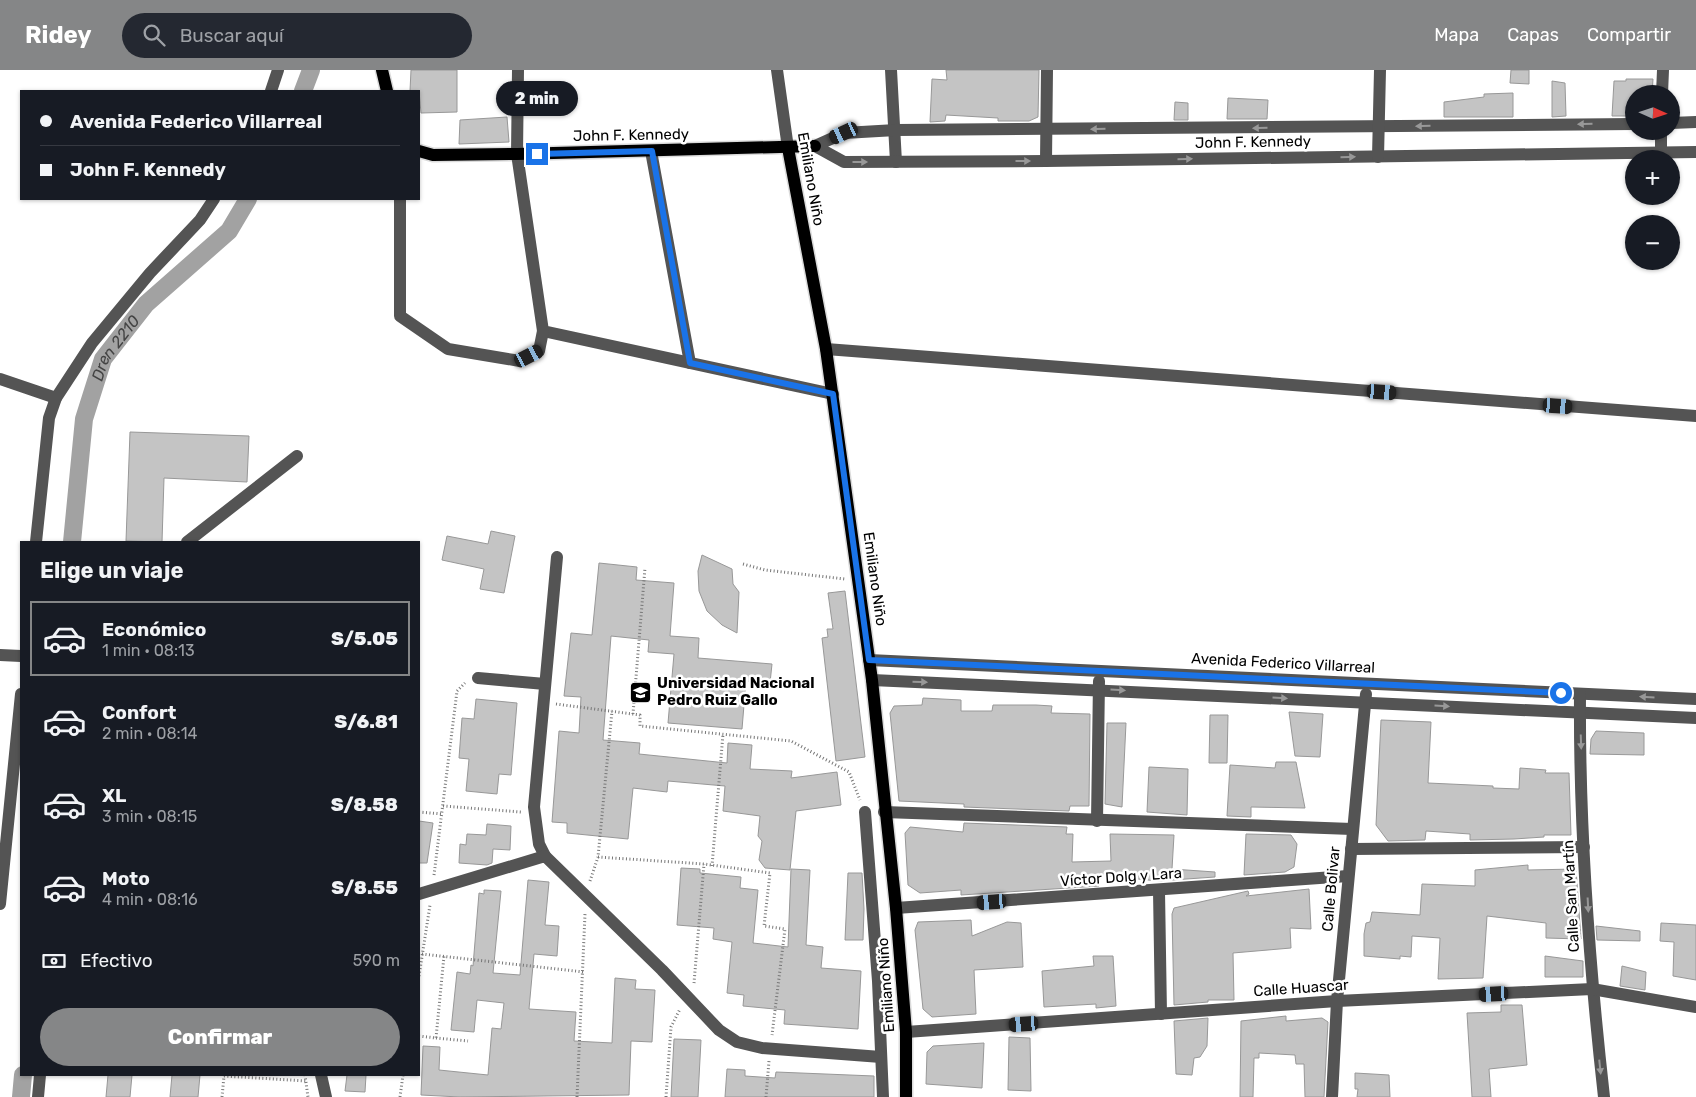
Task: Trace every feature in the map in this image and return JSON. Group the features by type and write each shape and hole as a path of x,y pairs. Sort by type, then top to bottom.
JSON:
{"main road":[{"path":"382,70 387,90"},
{"name":"John F. Kennedy","path":"420,151 433,155 518,154 816,146"},
{"name":"Emiliano Niño","path":"788,148 826,349 872,680 884,812 896,908 906,1032 906,1097"}],"street":[{"path":"271,90 278,70"},
{"path":"400,200 400,316 448,349 520,361 539,351 542,330 518,154 518,70"},
{"name":"Emiliano Niño","path":"777,70 788,148"},
{"path":"892,70 896,162"},
{"path":"1046,70 1046,161"},
{"path":"1378,157 1380,70"},
{"path":"1662,85 1663,70"},
{"path":"1680,123 1696,122"},
{"name":"John F. Kennedy","path":"816,146 844,133 896,130 1625,124"},
{"name":"John F. Kennedy","path":"816,146 844,162 1625,153"},
{"path":"652,151 690,363"},
{"name":"John F. Kennedy","path":"1680,152 1696,152"},
{"path":"36,541 49,418 56,398 92,343 150,273 200,220 213,200"},
{"path":"542,330 833,394"},
{"path":"826,349 1696,416"},
{"path":"0,379 56,398"},
{"path":"188,541 297,456"},
{"path":"557,557 544,684 534,813 539,844 545,856 586,894 719,1030 738,1042 770,1048 881,1057"},
{"path":"0,654 20,656"},
{"name":"Avenida Federico Villarreal","path":"869,660 1696,699"},
{"path":"1097,821 1099,670"},
{"path":"478,678 544,684"},
{"path":"872,680 1696,718"},
{"name":"Calle Bolivar","path":"1332,1097 1337,1001 1367,684"},
{"name":"Calle San Martín","path":"1580,694 1584,847 1592,989 1604,1097"},
{"path":"0,904 20,704"},
{"path":"865,812 878,980 883,1097"},
{"path":"884,812 1352,829"},
{"path":"1351,849 1584,847"},
{"path":"420,894 433,888 545,856"},
{"name":"Víctor Dolg y Lara","path":"896,908 1158,891 1348,876"},
{"path":"1158,891 1162,1014"},
{"name":"Calle Huascar","path":"906,1032 1337,1001 1592,989 1696,1007"},
{"path":"38,1097 40,1076"},
{"path":"321,1076 326,1097"}],"path":[{"path":"743,564 765,570 839,578"},
{"path":"633,714 645,568"},
{"path":"420,969 433,888 457,691 464,684 478,678"},
{"path":"543,703 640,715 640,726 791,740 849,772 865,812"},
{"path":"577,1097 586,894 598,857 612,711"},
{"path":"712,866 723,734"},
{"path":"443,806 534,813"},
{"path":"420,812 442,814"},
{"path":"598,857 704,864 770,873 764,926 785,929 770,1048 766,1097"},
{"path":"666,1097 671,1027 686,996 694,985 704,864"},
{"path":"422,954 584,972"},
{"path":"436,1038 444,956"},
{"path":"420,1036 468,1041"},
{"path":"222,1097 224,1076 306,1081"},
{"path":"305,1076 308,1097"},
{"path":"400,1097 403,1076"}],"building":[{"path":"411,70 457,70 457,112 421,113 420,90 410,90"},
{"path":"946,70 1039,70 1038,117 1029,121 998,121 998,118 946,115 945,121 930,122 932,79 947,80"},
{"path":"1511,70 1529,70 1529,84 1510,83"},
{"path":"1626,79 1653,79 1653,85 1625,85 1625,116 1612,116 1614,81 1626,81"},
{"path":"1552,81 1565,83 1566,116 1552,117"},
{"path":"1513,93 1513,117 1444,117 1444,102 1484,97 1484,94"},
{"path":"1228,98 1268,100 1267,119 1227,119"},
{"path":"1175,102 1188,103 1188,120 1174,120"},
{"path":"507,117 509,142 459,144 460,120"},
{"path":"130,432 249,436 247,482 164,478 162,541 126,541"},
{"path":"491,531 515,536 504,593 480,589 484,569 442,560 447,536 488,544"},
{"path":"702,555 732,569 733,584 739,592 737,633 722,625 707,611 699,591 698,571"},
{"path":"599,563 637,567 636,580 674,583 670,636 699,638 698,658 772,664 770,683 746,681 742,729 668,723 674,654 648,652 649,640 611,636 603,740 640,743 639,754 727,763 728,743 752,745 750,769 792,771 791,778 837,772 841,805 796,811 790,870 765,868 759,860 762,841 758,836 760,816 723,811 725,786 668,781 667,792 633,788 628,839 567,833 567,823 552,822 559,731 579,733 581,697 564,696 571,633 592,635"},
{"path":"845,591 865,757 836,761 822,638 828,637 827,629 833,629 828,593"},
{"path":"923,698 961,700 961,711 992,711 993,705 1036,705 1052,706 1051,713 1090,714 1089,806 1070,806 1069,811 964,807 964,804 899,801 890,713 894,706 922,705"},
{"path":"476,699 517,703 511,775 499,774 497,794 466,791 469,759 459,758 462,718 474,719"},
{"path":"1289,712 1323,714 1320,757 1295,756"},
{"path":"1210,715 1228,715 1227,763 1209,763"},
{"path":"1381,720 1431,722 1428,783 1519,789 1520,768 1546,770 1545,773 1569,773 1571,835 1470,840 1470,834 1426,831 1425,840 1388,841 1376,825"},
{"path":"1107,723 1126,723 1122,807 1105,804"},
{"path":"1596,731 1644,733 1644,755 1590,754 1591,739"},
{"path":"1276,762 1296,762 1305,808 1251,807 1251,817 1227,816 1230,765 1275,768"},
{"path":"1149,767 1188,769 1187,815 1147,812"},
{"path":"420,821 433,823 427,863 420,863"},
{"path":"964,823 1067,827 1066,834 1073,834 1072,862 1111,861 1110,834 1174,835 1172,869 1215,872 1215,877 1158,881 1098,875 1099,886 961,895 961,890 920,893 908,885 905,833 910,827 963,832"},
{"path":"487,824 511,826 510,850 493,849 492,863 487,865 459,863 460,844 466,845 467,834 486,835"},
{"path":"1246,834 1291,835 1297,844 1294,867 1285,872 1244,875"},
{"path":"1528,865 1528,870 1576,869 1581,939 1546,938 1546,923 1487,916 1483,978 1438,979 1440,938 1412,936 1411,957 1400,956 1400,959 1364,956 1366,923 1370,922 1372,912 1420,915 1422,884 1475,886 1475,870"},
{"path":"681,868 700,869 700,873 741,877 740,888 758,890 753,943 788,947 791,869 810,870 806,945 823,947 821,968 861,971 858,1029 784,1024 785,1010 743,1006 744,995 727,993 732,942 713,939 714,928 677,925"},
{"path":"848,873 862,873 863,940 845,940"},
{"path":"528,880 549,882 545,925 559,926 557,956 534,954 529,1009 576,1012 574,1041 612,1043 615,978 636,980 635,989 655,990 652,1042 631,1041 629,1095 460,1097 421,1095 423,1046 440,1047 439,1070 488,1075 492,1028 501,1029 504,1003 477,1000 474,1032 451,1030 457,972 470,974 471,965 473,966 479,893 484,894 484,890 501,891 493,973 520,975"},
{"path":"1309,889 1311,929 1290,928 1291,948 1233,953 1234,1000 1208,1000 1208,1002 1174,1005 1172,914 1174,908 1248,891 1249,894 1246,896"},
{"path":"971,920 972,936 1007,922 1021,923 1023,967 974,970 976,1014 932,1017 923,1009 915,930 918,922"},
{"path":"1661,923 1696,925 1696,980 1673,976 1674,942 1660,941"},
{"path":"1596,926 1640,931 1640,941 1597,940"},
{"path":"1093,956 1113,956 1116,1006 1096,1008 1096,1004 1044,1007 1042,971 1094,966"},
{"path":"1545,956 1583,961 1583,977 1545,977"},
{"path":"1622,966 1646,972 1645,990 1620,986"},
{"path":"1501,1005 1522,1005 1527,1065 1489,1069 1491,1097 1472,1097 1467,1013 1501,1012"},
{"path":"1286,1016 1286,1021 1322,1018 1328,1022 1324,1097 1305,1097 1304,1064 1296,1064 1295,1055 1259,1053 1259,1058 1254,1058 1253,1097 1240,1097 1241,1021"},
{"path":"1208,1018 1207,1046 1200,1057 1194,1058 1192,1075 1176,1074 1174,1021"},
{"path":"1009,1037 1030,1038 1031,1091 1008,1090"},
{"path":"674,1039 701,1040 698,1097 671,1097"},
{"path":"984,1043 982,1088 926,1084 927,1052 933,1046"},
{"path":"727,1069 745,1070 745,1076 775,1078 776,1072 874,1076 874,1097 725,1097"},
{"path":"1355,1073 1389,1075 1390,1097 1357,1097 1358,1089 1355,1089"},
{"path":"108,1076 132,1076 130,1097 106,1097"},
{"path":"172,1076 200,1076 198,1097 170,1097"},
{"path":"347,1076 366,1076 365,1092 345,1091"}],"waterway":[{"name":"Dren 2210","path":"303,90 311,70"},
{"name":"Dren 2210","path":"72,541 84,419 103,359 146,304 229,231 247,200"},
{"name":"Dren 2210","path":"21,1097 23,1076"}],"place":[{"name":"Universidad Nacional Pedro Ruiz Gallo","path":"641,692"}],"route":[{"path":"537,154 652,151 690,363 833,394 869,660 1561,693"}]}
